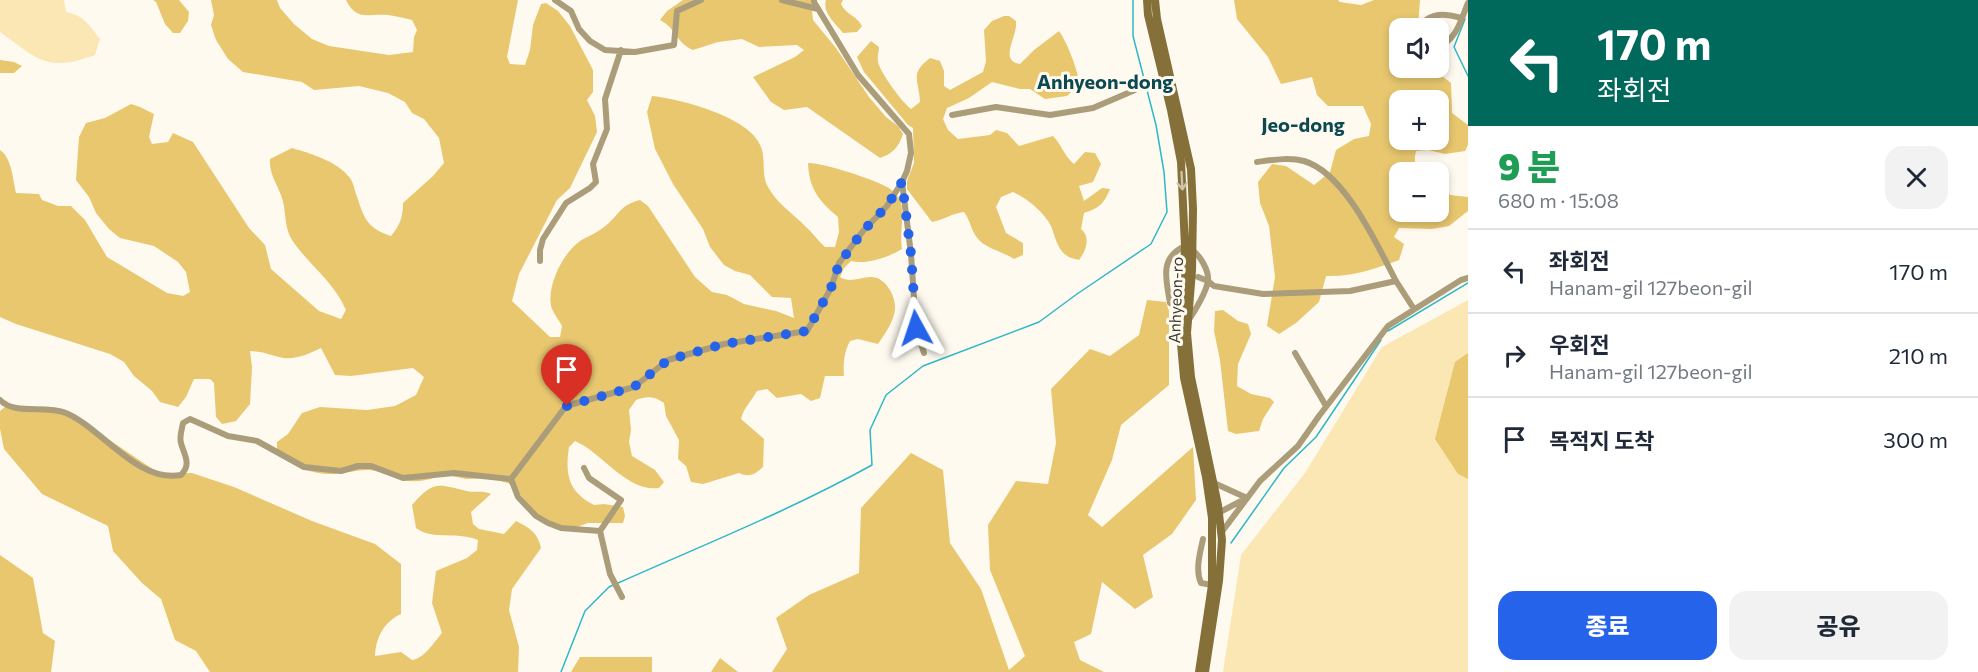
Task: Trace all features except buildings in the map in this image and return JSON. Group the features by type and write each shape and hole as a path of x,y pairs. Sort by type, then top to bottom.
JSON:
{"street":[{"path":"555,0 571,11 579,29 590,41 605,50 635,52 674,45 677,11 701,0"},
{"path":"782,0 818,9"},
{"path":"512,479 567,406 634,387 668,360 724,344 807,331 831,288 839,264 863,231 887,206 907,171 911,153 909,134 858,75 814,0"},
{"name":"Anhyeon-ro","path":"1148,0 1148,15 1181,162 1189,248 1181,344 1184,378 1206,477 1212,518 1212,585 1199,672"},
{"name":"Anhyeon-ro","path":"1155,0 1157,19 1191,169 1187,333 1191,377 1214,483 1221,534 1219,581 1205,672"},
{"path":"1449,42 1454,36 1468,3"},
{"path":"1428,18 1438,15 1462,18"},
{"path":"540,261 543,239 566,203 596,182 593,164 607,129 604,99 621,50"},
{"path":"952,115 996,106 1050,115 1093,108 1135,90"},
{"path":"1257,162 1296,159 1306,161 1329,175 1355,208 1414,309"},
{"path":"902,182 911,254 916,328 924,353"},
{"path":"1183,311 1170,303 1165,270 1175,251 1189,248 1198,254 1207,273 1208,281 1188,321"},
{"path":"1197,277 1214,286 1263,294 1350,291 1396,281"},
{"path":"1221,534 1260,481 1298,446 1388,326 1468,278"},
{"path":"1295,353 1326,406"},
{"path":"0,400 8,407 67,413 138,465 151,473 164,476 181,475 185,471 187,458 180,439 183,423 190,420 228,436 257,441 304,467 340,471 358,466 371,466 403,478 454,473 512,479"},
{"path":"584,468 589,478 621,500 600,531 610,574 622,597"},
{"path":"512,479 518,496 536,516 548,524 561,528 600,531"},
{"path":"1214,483 1247,498"},
{"path":"1222,511 1247,498"},
{"path":"1203,539 1198,568 1199,579 1201,584 1212,585"}],"shaded area":[{"path":"0,0 64,0 66,12 82,18 100,39 95,55 65,63 53,63 34,56 0,32"},
{"path":"153,0 179,0 189,12 188,21 180,33 173,33 165,24"},
{"path":"211,0 277,0 280,8 294,24 312,39 329,46 389,55 413,52 417,30 412,20 388,15 359,14 350,7 346,0 518,0 507,57 510,64 525,65 530,50 533,25 541,4 546,3 558,11 570,26 593,70 593,92 587,100 595,116 597,132 570,188 557,200 519,274 512,301 550,337 560,337 562,326 552,309 550,298 554,279 562,261 580,241 609,223 623,208 640,200 648,206 695,277 712,292 794,318 791,298 772,297 750,275 724,265 710,247 703,229 673,184 655,149 647,112 652,96 713,111 730,118 755,136 761,147 768,187 781,204 825,247 835,247 839,232 838,217 816,194 810,180 808,163 848,172 893,191 899,198 902,209 902,249 877,260 851,261 844,268 840,277 849,280 872,277 885,283 895,305 891,323 878,344 858,339 850,341 844,358 844,376 825,376 820,398 811,401 801,394 777,398 767,389 757,391 741,419 764,439 763,467 752,474 739,473 703,484 691,482 686,466 678,459 679,440 666,416 664,403 650,397 636,400 629,410 631,430 629,442 632,456 655,470 664,482 659,488 647,488 636,484 575,441 569,447 568,466 568,474 574,488 585,500 594,505 623,507 625,516 623,523 588,523 565,531 540,518 508,483 489,478 466,479 443,474 413,481 371,470 335,474 319,473 296,466 277,451 277,442 288,434 302,413 320,407 367,410 395,406 416,395 424,377 413,368 351,376 335,375 321,348 306,355 290,358 250,351 252,367 250,404 236,421 222,424 216,417 214,383 210,379 194,379 186,397 178,407 160,402 152,391 134,376 124,362 110,354 0,317 0,150 10,164 16,193 39,194 42,200 58,206 71,206 85,220 107,257 167,293 183,296 190,292 186,272 178,262 154,246 120,238 96,213 89,197 76,180 79,137 86,123 105,118 131,104 140,107 154,114 149,137 152,144 168,142 173,133 193,142 249,228 265,245 271,269 319,311 341,319 346,310 341,300 289,234 283,201 272,173 270,159 292,148 324,159 338,167 352,181 366,220 375,229 391,236 400,221 403,203 444,163 439,138 424,119 412,113 405,102 388,93 359,86 314,90 302,82 243,72 228,59 216,40 211,25 214,15"},
{"path":"683,0 811,0 813,20 836,48 869,97 903,134 897,146 880,158 807,107 784,110 771,102 753,77 795,57 804,50 797,45 759,47 742,39 718,42 693,50 687,47 670,27 660,20 667,11"},
{"path":"826,0 843,0 841,4 843,7 862,26 857,32 843,33 828,14"},
{"path":"1234,0 1338,0 1361,5 1374,0 1420,0 1419,18 1389,18 1389,78 1445,78 1451,83 1452,113 1468,125 1468,145 1465,151 1445,154 1428,150 1416,151 1415,162 1389,162 1389,222 1449,222 1449,194 1468,197 1468,211 1449,226 1432,229 1399,228 1394,237 1404,244 1399,260 1354,274 1326,276 1319,302 1296,323 1279,334 1267,326 1275,277 1269,226 1260,203 1258,182 1272,164 1286,166 1314,185 1330,172 1336,150 1354,139 1369,136 1371,124 1363,106 1328,106 1317,95 1312,77 1281,84 1268,57 1237,19"},
{"path":"1009,16 1016,21 1010,53 1010,58 1014,62 1020,64 1059,31 1072,56 1079,84 1067,96 1045,99 1030,89 1020,89 992,82 969,98 947,108 943,119 948,130 958,139 990,135 996,130 1007,133 1019,146 1053,136 1074,164 1085,152 1095,153 1101,164 1093,182 1079,186 1084,201 1102,188 1110,189 1100,205 1084,213 1081,229 1087,240 1079,260 1069,257 1060,249 1051,226 1040,211 1013,192 1001,197 996,207 1006,233 1023,243 1023,255 1014,259 980,241 964,212 932,222 907,189 907,181 914,163 913,128 864,72 857,57 871,41 879,47 878,60 883,73 911,109 920,102 917,73 930,58 940,61 944,71 944,86 950,90 983,72 986,61 984,30 992,21"},
{"path":"0,60 22,66 14,73 0,73"},
{"path":"1147,300 1166,302 1169,311 1169,385 1121,425 1112,460 1088,515 1102,527 1193,447 1196,500 1172,534 1143,555 1153,597 1135,609 1102,582 1091,634 1074,642 1080,660 1104,672 772,672 787,649 776,618 809,595 859,573 861,508 911,453 943,470 950,543 981,589 1009,670 1025,656 990,570 988,525 1016,481 1048,484 1056,443 1051,389 1090,349 1110,356 1139,335"},
{"path":"1468,300 1468,672 1223,672 1241,555 1305,473 1382,347"},
{"path":"1223,310 1238,321 1248,324 1251,334 1238,364 1237,386 1251,394 1270,398 1274,402 1263,419 1259,431 1236,434 1228,431 1220,360 1214,331 1215,311"},
{"path":"1468,353 1468,479 1458,474 1435,439 1455,362"},
{"path":"7,405 65,410 160,474 192,473 234,487 312,521 375,544 401,564 401,614 390,621 382,631 375,656 401,652 412,660 417,659 429,649 442,633 432,603 436,571 467,558 477,550 478,540 470,537 430,534 416,528 412,505 426,491 436,486 491,494 471,512 473,524 479,529 504,534 516,521 533,532 541,548 512,589 509,610 519,647 518,672 210,672 196,651 175,640 161,599 142,583 113,551 108,526 42,494 4,449 0,429 0,411"},
{"path":"0,555 33,578 43,633 55,641 51,672 0,672"},
{"path":"580,657 652,657 652,672 571,672"},
{"path":"720,658 738,672 711,672"}],"waterway":[{"path":"618,583 778,512 872,465 870,430 886,395 923,366 1039,322 1151,244 1167,212 1164,172 1156,125 1133,36 1133,0"},
{"path":"1465,19 1454,47 1468,76"},
{"path":"1388,331 1468,283"},
{"path":"1231,543 1284,468 1316,437 1381,340"},
{"path":"561,672 585,611 613,585"}],"district":[{"name":"Anhyeon-dong","path":"1105,81"},
{"name":"Jeo-dong","path":"1303,124"}],"route":[{"path":"567,406 634,387 668,360 724,344 807,331 831,288 839,264 863,231 887,206 902,182 911,254 916,328"}]}
